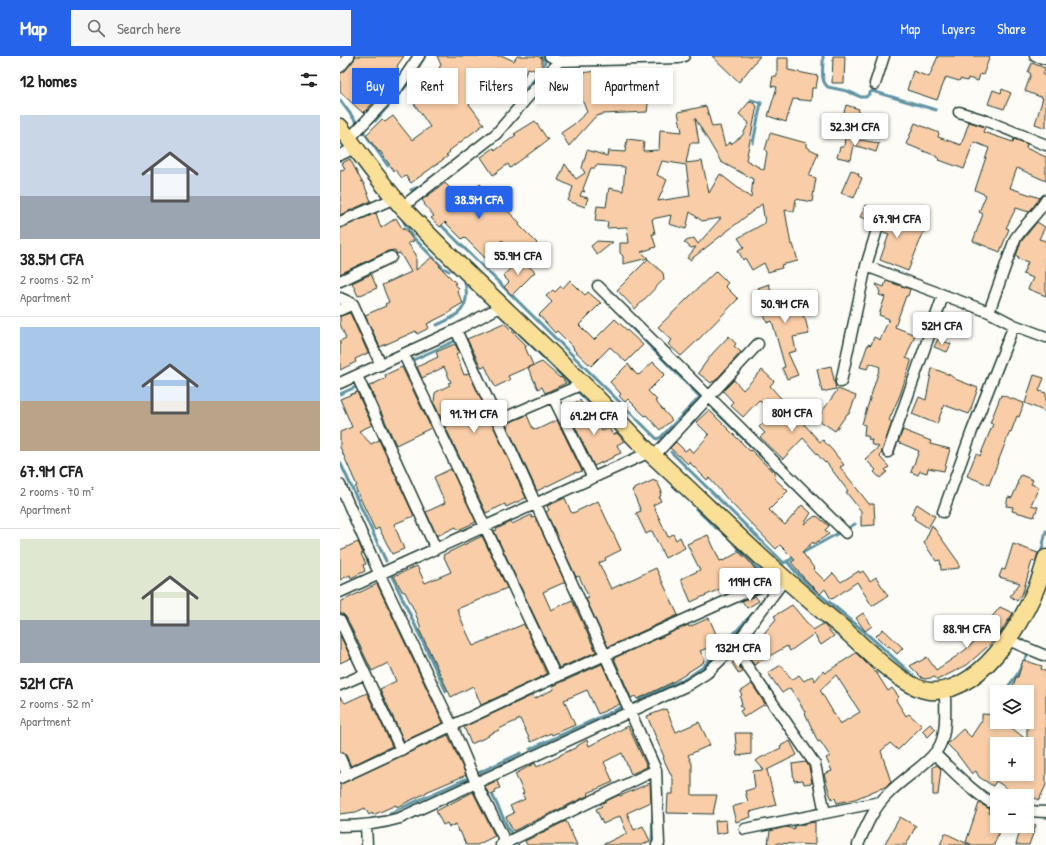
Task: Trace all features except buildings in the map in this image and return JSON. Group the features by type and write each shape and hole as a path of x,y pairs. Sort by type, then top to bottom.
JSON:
{"main road":[{"path":"348,138 398,202 782,582 893,672 915,687 928,691 945,691 962,683 992,660 1008,640 1024,614 1045,566"}],"street":[{"path":"340,66 349,56"},
{"path":"340,155 348,138 398,87 419,56"},
{"path":"550,56 559,61 638,57 679,58 684,56"},
{"path":"875,84 884,56"},
{"path":"1035,56 1046,59"},
{"path":"340,222 398,202 496,134 559,61"},
{"path":"959,112 991,122 1046,144"},
{"path":"989,312 1015,239 1020,231 1040,210 1046,200"},
{"path":"841,382 866,266 879,223"},
{"path":"340,281 391,257"},
{"path":"866,266 989,312 1014,326 1046,337"},
{"path":"598,286 846,533"},
{"path":"888,452 943,296"},
{"path":"340,298 353,304 381,365"},
{"path":"340,310 353,304"},
{"path":"340,384 456,330 502,306"},
{"path":"943,512 972,431 1014,326"},
{"path":"456,330 656,770 658,845"},
{"path":"340,592 593,478 652,454 709,397 758,344"},
{"path":"404,354 556,677"},
{"path":"357,376 436,549"},
{"path":"497,421 583,384"},
{"path":"553,397 593,478"},
{"path":"340,485 452,726 504,844 656,770"},
{"path":"340,826 382,823 400,818 688,685 707,673 734,647 782,582"},
{"path":"340,758 344,776 556,677 751,590 769,584 782,582"},
{"path":"340,620 400,750"},
{"path":"1008,640 1046,656"},
{"path":"734,647 815,764 825,813"},
{"path":"340,685 365,674"},
{"path":"858,845 872,814 880,802 889,792 935,754 941,744 944,732 945,691"},
{"path":"935,754 972,789 990,802"},
{"path":"745,829 880,802"},
{"path":"1034,811 1046,812"},
{"path":"366,825 367,845"}],"waterway":[{"path":"375,121 408,84 425,56"},
{"path":"510,111 526,89 543,70 545,61 542,56"},
{"path":"823,56 823,77 825,84 828,87 847,91 861,97 866,97 872,91 936,110"},
{"path":"340,100 357,123"},
{"path":"751,100 761,103 753,143"},
{"path":"363,131 388,166"},
{"path":"411,190 419,187 455,160"},
{"path":"401,216 411,235 443,268 449,271"},
{"path":"442,226 657,439 661,437 700,397"},
{"path":"437,325 457,315 461,310 466,299 465,282 467,280"},
{"path":"511,325 572,386"},
{"path":"631,327 701,398"},
{"path":"413,360 457,340 458,342"},
{"path":"340,394 358,386"},
{"path":"576,390 612,425"},
{"path":"714,410 809,503"},
{"path":"671,452 784,563 855,524"},
{"path":"340,462 386,561"},
{"path":"696,509 716,528"},
{"path":"1041,554 1046,531"},
{"path":"738,550 762,574"},
{"path":"787,561 807,583 865,632 919,681"},
{"path":"391,574 446,691"},
{"path":"639,699 687,678 702,668 754,612"},
{"path":"1009,685 1017,675 1028,654"},
{"path":"530,749 624,706"},
{"path":"478,773 521,753"},
{"path":"390,813 470,777"},
{"path":"492,794 518,845"},
{"path":"652,843 653,807"}]}
